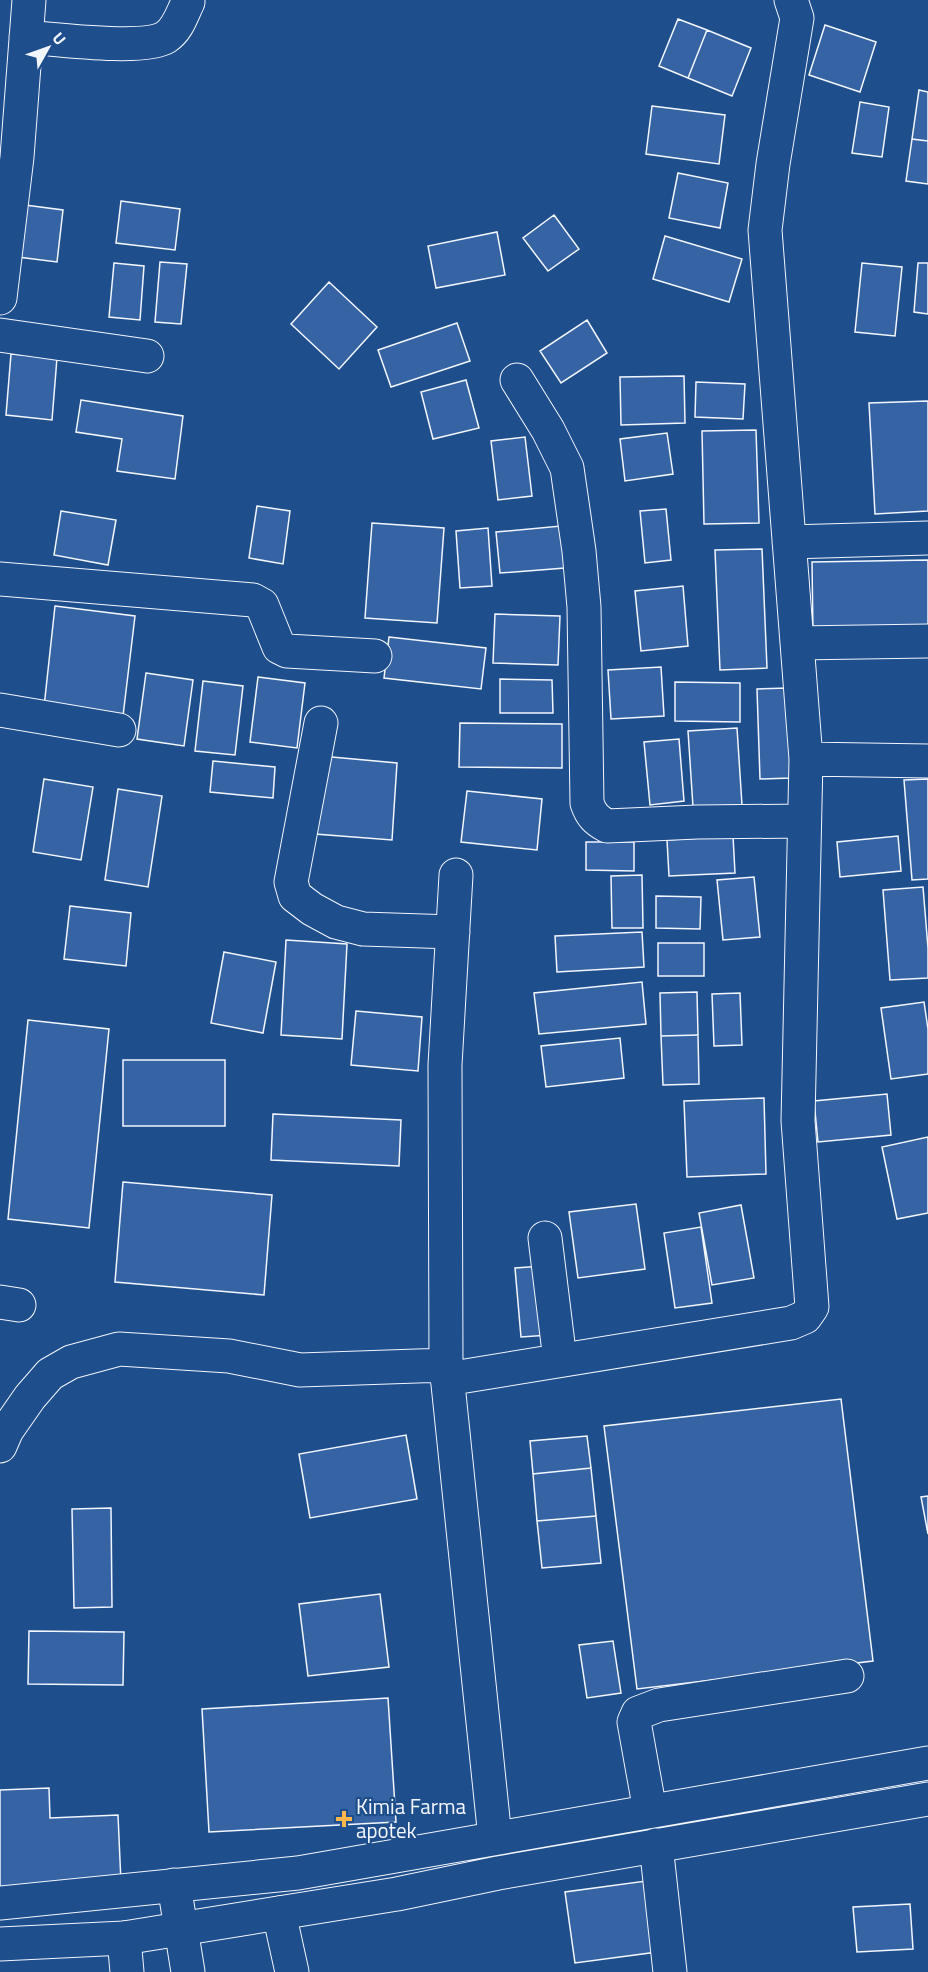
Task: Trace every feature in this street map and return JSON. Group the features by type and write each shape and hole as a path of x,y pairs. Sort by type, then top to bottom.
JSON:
{"main road":[{"path":"0,298 10,127 26,37 29,0"},
{"path":"0,1446 7,1430 30,1396 50,1374 71,1362 119,1349 229,1356 300,1370 446,1372 560,1360 791,1323 805,1317 812,1307 798,1121 806,759 765,230 771,175 797,18 791,0"},
{"path":"26,37 125,44 159,41 177,26 188,2"},
{"path":"0,335 147,356"},
{"path":"517,380 548,430 567,468 579,551 584,607 587,803 591,814 607,826 804,821"},
{"path":"789,542 928,538"},
{"path":"0,579 253,600 262,605 279,647 287,651 375,656"},
{"path":"796,644 928,640"},
{"path":"0,710 119,730"},
{"path":"321,723 291,882 295,896 312,909 336,922 363,929 453,932"},
{"path":"806,759 928,761"},
{"path":"456,875 445,1065 446,1372 495,1838"},
{"path":"544,1238 560,1360"},
{"path":"650,1811 634,1722 638,1713 659,1705 847,1676"},
{"path":"0,1903 298,1873 928,1763"},
{"path":"0,1944 124,1938 397,1894 498,1873 928,1799"},
{"path":"656,1845 670,1972"},
{"path":"174,1886 188,1972"},
{"path":"279,1913 292,1972"},
{"path":"124,1938 127,1972"}],"building":[{"path":"678,19 707,30 688,78 659,66"},
{"path":"825,25 876,42 860,92 809,75"},
{"path":"707,30 751,48 732,96 688,78"},
{"path":"919,90 928,92 928,141 912,139"},
{"path":"860,102 889,107 882,157 852,153"},
{"path":"652,106 725,115 719,164 646,154"},
{"path":"912,139 928,141 928,184 906,181"},
{"path":"678,173 728,183 720,228 669,218"},
{"path":"121,201 180,209 175,250 116,243"},
{"path":"25,205 63,210 57,262 18,257"},
{"path":"554,215 579,249 548,271 523,238"},
{"path":"497,232 505,275 436,288 428,246"},
{"path":"665,236 742,259 729,302 653,279"},
{"path":"160,262 187,264 181,324 155,322"},
{"path":"114,263 144,266 140,320 109,317"},
{"path":"862,263 902,267 895,336 855,332"},
{"path":"918,263 928,263 928,314 914,312"},
{"path":"329,282 377,327 339,369 291,324"},
{"path":"587,320 607,353 561,383 540,351"},
{"path":"457,323 470,361 391,387 378,350"},
{"path":"11,354 57,358 52,420 6,415"},
{"path":"684,376 685,423 621,425 620,377"},
{"path":"466,380 479,428 433,439 421,392"},
{"path":"696,382 745,384 743,419 695,417"},
{"path":"81,400 183,416 175,479 117,471 122,439 76,432"},
{"path":"928,401 928,511 875,514 869,403"},
{"path":"756,430 759,523 704,524 702,431"},
{"path":"667,433 673,474 625,481 620,439"},
{"path":"525,437 532,496 498,500 491,441"},
{"path":"257,506 290,511 283,564 249,558"},
{"path":"666,509 671,560 645,563 640,511"},
{"path":"61,511 116,520 108,565 54,555"},
{"path":"372,523 444,528 437,623 365,618"},
{"path":"561,526 565,568 500,573 496,532"},
{"path":"488,528 492,586 460,588 456,531"},
{"path":"762,549 767,668 720,670 715,550"},
{"path":"928,560 928,631 813,633 812,562"},
{"path":"683,586 688,646 641,651 635,591"},
{"path":"55,606 135,616 123,716 44,707"},
{"path":"495,614 560,616 558,665 493,663"},
{"path":"389,637 486,648 481,689 384,678"},
{"path":"661,667 664,716 611,719 608,670"},
{"path":"146,673 193,680 184,746 137,739"},
{"path":"258,677 305,683 297,748 250,742"},
{"path":"500,679 552,680 553,713 500,713"},
{"path":"203,681 243,686 235,755 195,751"},
{"path":"675,682 740,683 740,722 675,721"},
{"path":"788,688 791,778 760,779 757,689"},
{"path":"460,723 562,724 562,768 459,767"},
{"path":"737,728 742,805 693,807 688,731"},
{"path":"679,739 684,801 650,805 644,742"},
{"path":"321,756 397,763 392,840 315,834"},
{"path":"213,761 275,767 273,798 210,792"},
{"path":"44,779 93,787 81,860 33,852"},
{"path":"928,779 928,879 912,880 904,780"},
{"path":"118,789 162,796 148,887 105,880"},
{"path":"467,791 542,799 537,850 461,842"},
{"path":"733,836 735,873 669,876 667,840"},
{"path":"898,836 901,871 840,877 837,842"},
{"path":"586,842 634,842 634,871 586,870"},
{"path":"642,875 643,928 612,928 611,876"},
{"path":"754,877 760,937 723,940 717,880"},
{"path":"923,887 928,978 890,980 883,890"},
{"path":"656,896 701,897 700,929 656,928"},
{"path":"70,906 131,913 126,966 64,959"},
{"path":"642,932 644,967 557,972 555,936"},
{"path":"286,940 347,944 342,1039 281,1035"},
{"path":"658,943 704,943 704,976 658,976"},
{"path":"224,952 276,962 263,1033 211,1023"},
{"path":"642,982 646,1024 539,1034 534,993"},
{"path":"697,992 698,1035 661,1036 660,993"},
{"path":"740,993 742,1045 714,1046 712,994"},
{"path":"924,1002 928,1029 928,1074 891,1079 881,1008"},
{"path":"356,1011 422,1017 418,1071 351,1065"},
{"path":"28,1020 109,1029 89,1228 8,1219"},
{"path":"698,1035 699,1084 663,1085 661,1036"},
{"path":"620,1038 624,1078 546,1087 541,1046"},
{"path":"123,1060 225,1060 225,1126 123,1126"},
{"path":"887,1094 891,1135 818,1142 814,1101"},
{"path":"764,1098 766,1174 687,1177 684,1101"},
{"path":"273,1114 401,1120 399,1166 271,1160"},
{"path":"928,1137 928,1213 897,1219 882,1147"},
{"path":"123,1182 272,1195 264,1295 115,1282"},
{"path":"636,1204 645,1269 578,1278 569,1212"},
{"path":"741,1205 754,1278 712,1285 699,1213"},
{"path":"701,1227 712,1303 675,1308 664,1233"},
{"path":"543,1266 549,1335 521,1337 515,1268"},
{"path":"841,1399 873,1661 637,1689 604,1426"},
{"path":"406,1435 417,1499 310,1518 299,1454"},
{"path":"587,1436 591,1468 533,1474 530,1441"},
{"path":"591,1468 596,1516 537,1521 533,1474"},
{"path":"928,1496 928,1534 921,1497"},
{"path":"111,1508 112,1607 74,1608 72,1509"},
{"path":"596,1516 601,1563 542,1568 537,1521"},
{"path":"380,1594 389,1667 308,1676 299,1604"},
{"path":"29,1631 124,1632 123,1685 28,1684"},
{"path":"613,1641 621,1693 587,1698 579,1645"},
{"path":"388,1698 396,1822 209,1832 202,1709"},
{"path":"49,1788 50,1818 118,1815 121,1883 0,1888 0,1790"},
{"path":"646,1881 657,1952 575,1963 565,1892"},
{"path":"910,1904 913,1949 857,1952 853,1907"}],"place":[{"name":"Kimia Farma apotek","path":"344,1819"}]}
